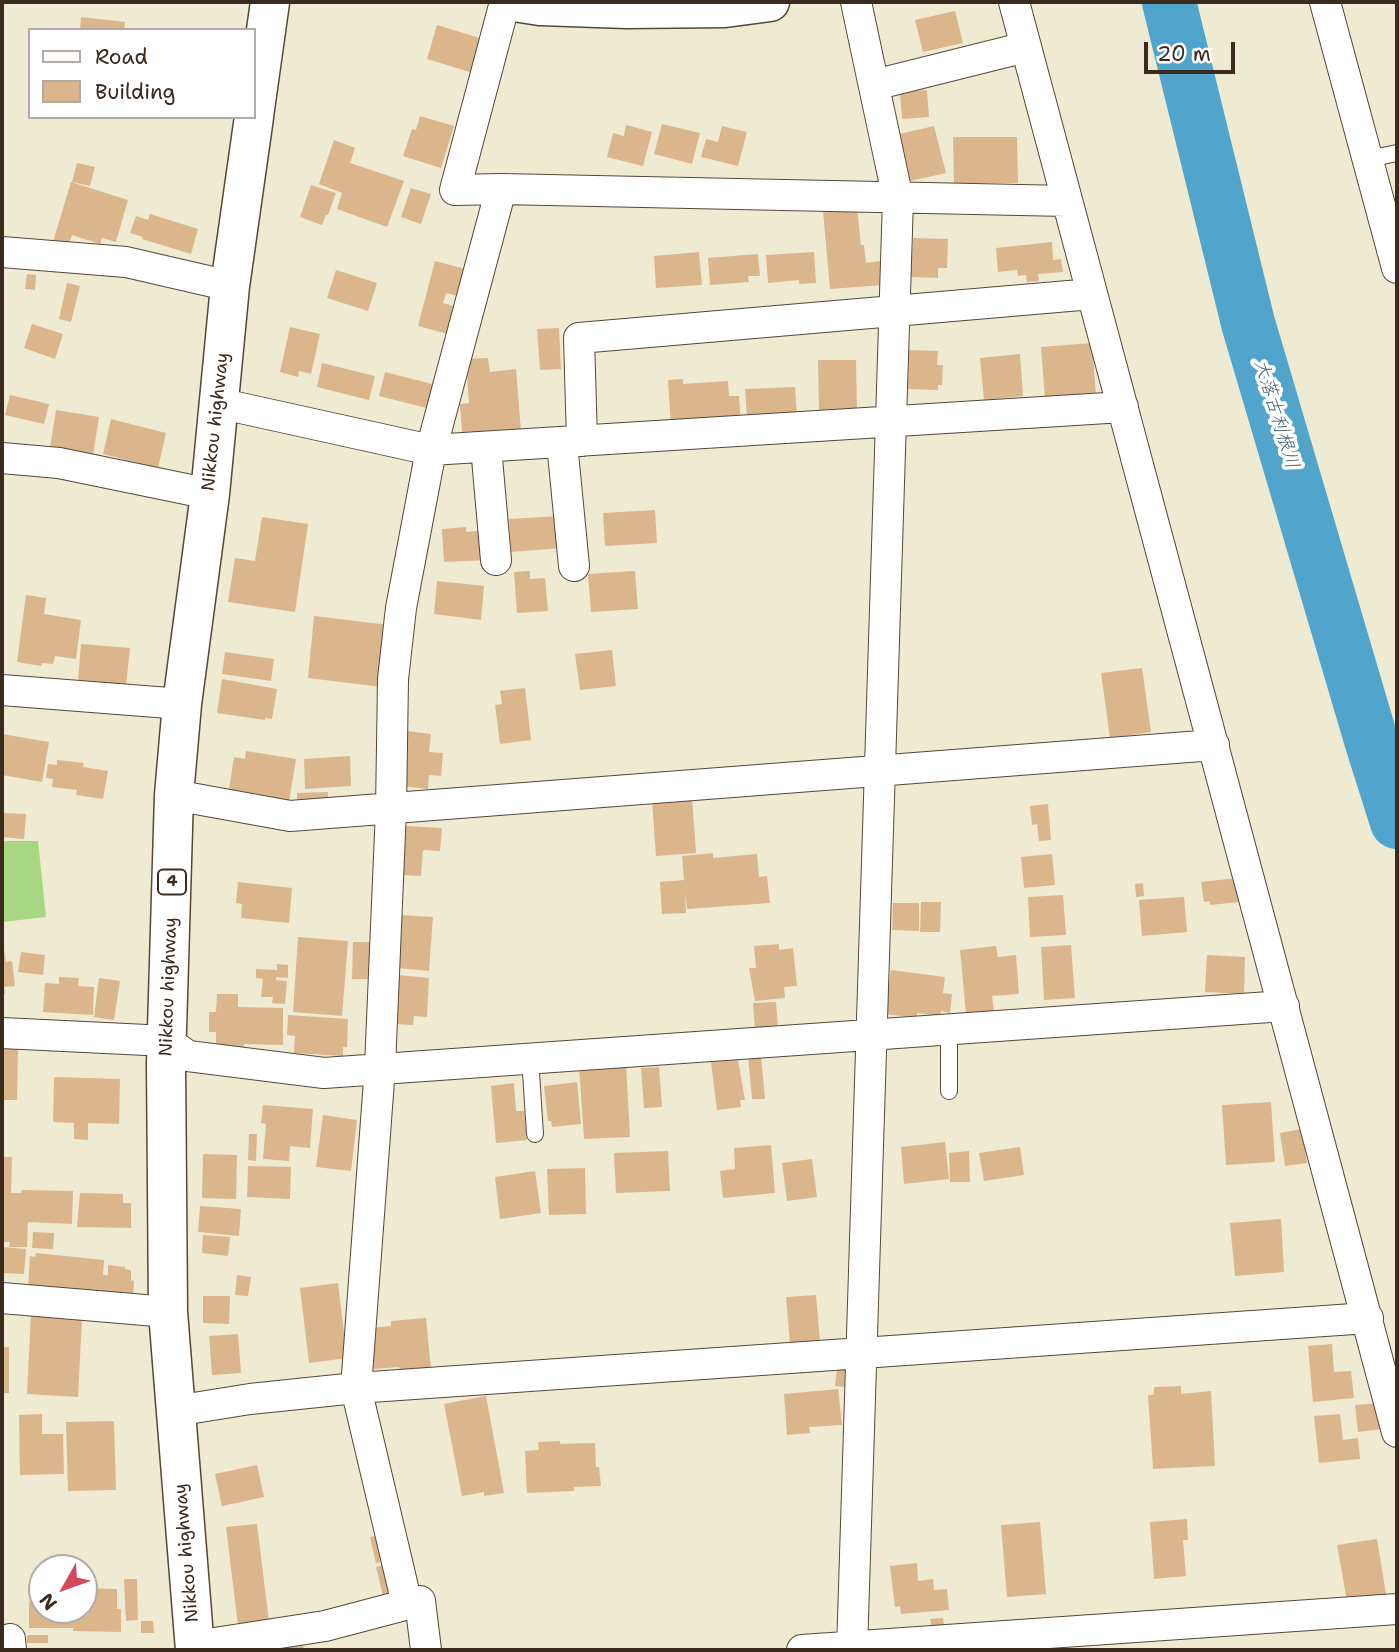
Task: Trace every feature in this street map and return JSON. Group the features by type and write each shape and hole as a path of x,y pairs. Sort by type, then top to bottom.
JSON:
{"main road":[{"name":"Nikkou highway","path":"256,103 270,2"},
{"path":"514,2 540,6 724,8 770,2"},
{"name":"Nikkou highway","path":"195,1648 169,1312 167,1041 174,795 230,286 254,119"}],"street":[{"path":"505,2 455,190 1067,201"},
{"path":"852,1649 898,199 856,2"},
{"path":"1014,2 1397,1432"},
{"path":"1325,2 1397,268"},
{"path":"874,85 1026,47"},
{"path":"407,1604 356,1388 380,1068 391,810 393,679 401,608 431,450 501,189"},
{"path":"2,253 126,262 230,286"},
{"path":"574,566 572,442 579,338 1092,294"},
{"path":"218,402 431,450 1123,407"},
{"path":"486,447 496,560"},
{"path":"2,458 59,463 209,494"},
{"path":"2,690 182,704"},
{"path":"174,795 290,816 1214,746"},
{"path":"2,1033 167,1041 188,1056 324,1073 1284,1006"},
{"path":"2,1298 169,1312"},
{"path":"176,1411 250,1399 356,1388 1368,1318"},
{"path":"195,1648 325,1626 420,1601 426,1650"},
{"path":"802,1650 852,1649 1397,1609"}],"lane":[{"path":"1368,159 1397,153"},
{"path":"948,1030 949,1091"},
{"path":"530,1058 535,1134"}],"green space":[{"path":"2,841 38,841 46,917 2,922"}],"building":[{"path":"955,11 963,43 923,52 915,20"},
{"path":"81,17 125,22 124,28 80,28"},
{"path":"437,25 483,39 473,73 427,59"},
{"path":"927,90 929,117 902,119 900,92"},
{"path":"420,116 454,126 441,168 403,156 412,129 416,130"},
{"path":"662,124 700,133 692,164 654,154"},
{"path":"626,125 652,132 643,166 607,157 613,133 624,136"},
{"path":"722,126 747,132 738,166 701,157 706,139 718,142"},
{"path":"934,126 946,173 910,181 899,134"},
{"path":"953,137 1017,137 1018,183 954,183"},
{"path":"334,140 355,148 350,163 404,181 387,227 337,209 342,193 319,184"},
{"path":"77,163 95,167 90,186 72,182"},
{"path":"71,182 128,200 116,242 102,238 100,244 72,235 68,246 53,242"},
{"path":"311,185 336,193 322,225 300,217"},
{"path":"411,188 431,194 421,224 401,217"},
{"path":"857,208 866,263 881,261 883,285 830,289 823,211"},
{"path":"150,214 198,229 191,254 130,233 136,216 148,220"},
{"path":"913,238 948,239 947,268 938,268 938,278 911,277"},
{"path":"1052,242 1053,260 1061,259 1063,272 1038,274 1039,281 1027,282 1026,275 1018,276 1017,270 998,272 996,248"},
{"path":"699,252 702,285 656,288 654,256"},
{"path":"814,252 816,283 799,284 799,280 768,283 766,255"},
{"path":"758,254 760,276 748,276 749,282 710,285 708,258"},
{"path":"435,261 465,269 458,296 446,293 443,303 456,307 448,334 418,326"},
{"path":"336,270 377,283 368,311 327,298"},
{"path":"27,274 36,275 35,290 25,289"},
{"path":"67,283 80,286 71,322 59,319"},
{"path":"32,324 63,334 55,359 24,348"},
{"path":"290,327 320,334 311,374 299,371 298,377 280,372"},
{"path":"559,328 561,369 540,370 537,329"},
{"path":"1092,343 1096,396 1045,400 1041,347"},
{"path":"909,350 938,351 937,365 943,365 942,385 938,385 938,390 908,389"},
{"path":"1020,354 1023,396 984,400 980,358"},
{"path":"488,358 490,372 516,369 521,432 472,436 472,431 462,432 460,404 469,403 466,359"},
{"path":"818,360 856,360 857,412 819,412"},
{"path":"322,363 375,376 369,400 317,387"},
{"path":"385,372 440,386 435,410 379,396"},
{"path":"683,379 683,384 728,381 729,396 739,396 741,424 671,428 668,380"},
{"path":"795,387 797,415 747,417 745,389"},
{"path":"10,395 49,404 44,424 5,415"},
{"path":"56,410 99,417 93,455 50,448"},
{"path":"111,419 166,433 158,468 103,454"},
{"path":"655,510 657,543 605,546 603,513"},
{"path":"560,516 562,548 511,552 509,519"},
{"path":"262,517 308,524 295,612 228,602 235,558 255,561"},
{"path":"466,527 466,532 487,530 488,560 444,562 442,529"},
{"path":"530,571 530,579 545,578 548,611 517,613 514,572"},
{"path":"635,571 638,609 591,612 588,574"},
{"path":"437,581 484,586 481,620 434,614"},
{"path":"26,595 46,598 44,614 81,620 76,659 55,656 53,664 42,663 41,666 17,662"},
{"path":"314,616 389,625 382,687 308,678"},
{"path":"81,644 130,648 126,686 78,681"},
{"path":"612,650 616,686 580,690 575,654"},
{"path":"225,652 274,659 271,681 222,674"},
{"path":"1142,668 1151,732 1110,738 1101,673"},
{"path":"222,679 277,689 272,719 217,713"},
{"path":"525,688 531,740 500,744 495,705 502,704 500,691"},
{"path":"407,731 431,734 429,752 443,753 441,776 429,775 428,789 401,786"},
{"path":"2,734 49,742 42,782 2,775"},
{"path":"246,751 296,759 289,802 229,789 234,757 245,759"},
{"path":"350,756 351,786 305,789 304,759"},
{"path":"57,760 84,763 83,767 108,771 103,799 76,795 77,790 52,787 53,779 46,778 48,764 57,765"},
{"path":"328,792 328,806 297,806 297,793"},
{"path":"692,797 696,853 656,856 652,800"},
{"path":"1048,804 1051,840 1039,841 1037,824 1032,825 1030,806"},
{"path":"3,813 26,814 24,839 2,837"},
{"path":"406,826 442,828 440,851 423,850 421,876 403,875"},
{"path":"713,853 713,858 757,854 759,877 767,876 770,903 687,909 685,892 686,913 662,914 660,882 684,880 682,856"},
{"path":"1052,854 1055,885 1024,888 1021,857"},
{"path":"1237,878 1240,902 1210,905 1210,901 1204,902 1201,882"},
{"path":"238,882 292,888 289,923 241,918 242,904 236,903"},
{"path":"1143,883 1144,896 1136,897 1135,884"},
{"path":"1063,895 1066,935 1030,937 1028,897"},
{"path":"1184,897 1187,932 1142,936 1139,900"},
{"path":"921,902 941,902 940,932 920,932"},
{"path":"893,903 919,903 919,931 892,930"},
{"path":"401,915 433,917 429,971 397,968"},
{"path":"298,937 348,941 342,1016 293,1012"},
{"path":"353,942 376,942 375,979 352,979"},
{"path":"779,944 779,950 793,948 797,986 784,987 785,998 755,1001 749,968 756,968 754,946"},
{"path":"1071,945 1075,998 1044,1000 1041,947"},
{"path":"996,946 998,957 1016,955 1019,994 992,996 994,1011 966,1014 960,950"},
{"path":"4,949 6,962 12,961 15,986 4,987 5,994 2,994 2,950"},
{"path":"21,952 45,955 43,975 18,972"},
{"path":"1207,955 1245,957 1244,994 1205,992"},
{"path":"277,964 288,965 288,978 276,977 276,980 287,981 285,1004 272,1003 273,997 261,997 263,979 256,978 256,969 277,970"},
{"path":"891,970 945,977 943,993 952,994 950,1013 941,1011 940,1016 917,1013 917,1018 885,1014"},
{"path":"398,975 429,978 427,1017 414,1016 413,1025 395,1024"},
{"path":"59,977 79,978 78,986 94,987 93,1015 43,1012 45,983 59,984"},
{"path":"99,978 120,981 114,1020 94,1017"},
{"path":"217,994 238,994 238,1007 283,1008 283,1045 244,1044 243,1050 216,1050 216,1032 209,1032 209,1012 216,1012"},
{"path":"776,1002 778,1029 755,1030 753,1003"},
{"path":"288,1015 348,1019 347,1047 343,1047 343,1056 294,1053 295,1036 287,1035"},
{"path":"2,1048 18,1048 17,1100 2,1100"},
{"path":"761,1055 765,1099 752,1099 748,1056"},
{"path":"738,1060 745,1100 740,1100 741,1107 717,1110 711,1062"},
{"path":"626,1063 630,1137 584,1139 579,1065"},
{"path":"659,1067 662,1107 644,1108 641,1068"},
{"path":"54,1077 120,1079 119,1124 88,1123 88,1140 74,1139 74,1123 53,1122"},
{"path":"577,1082 581,1124 552,1127 551,1121 548,1121 544,1086"},
{"path":"514,1083 516,1111 524,1111 527,1140 496,1143 491,1086"},
{"path":"1271,1102 1275,1162 1226,1165 1222,1105"},
{"path":"263,1105 313,1109 310,1148 290,1146 289,1161 263,1159 266,1124 261,1123"},
{"path":"323,1115 357,1120 351,1171 316,1167"},
{"path":"1302,1129 1307,1163 1285,1166 1280,1133"},
{"path":"249,1134 257,1134 256,1161 248,1160"},
{"path":"945,1142 949,1179 904,1184 901,1147"},
{"path":"771,1145 775,1193 723,1198 720,1171 735,1169 734,1148"},
{"path":"1020,1147 1024,1175 984,1181 979,1153"},
{"path":"668,1151 670,1191 616,1193 614,1153"},
{"path":"969,1151 970,1182 950,1182 949,1153"},
{"path":"203,1154 237,1155 236,1199 202,1198"},
{"path":"2,1157 12,1157 11,1193 21,1193 22,1190 73,1191 72,1224 28,1222 27,1247 9,1247 10,1242 2,1242"},
{"path":"812,1159 817,1197 787,1201 782,1163"},
{"path":"248,1166 291,1167 290,1199 247,1197"},
{"path":"585,1168 586,1214 549,1215 547,1169"},
{"path":"535,1171 541,1213 500,1219 495,1177"},
{"path":"80,1193 123,1194 123,1203 131,1203 131,1228 77,1227"},
{"path":"200,1206 241,1209 239,1236 198,1232"},
{"path":"1281,1219 1284,1272 1235,1276 1230,1223"},
{"path":"33,1232 54,1233 53,1249 32,1248"},
{"path":"203,1235 230,1237 228,1256 202,1253"},
{"path":"2,1247 26,1249 24,1274 2,1273"},
{"path":"36,1253 104,1260 103,1275 108,1275 108,1265 125,1267 131,1270 131,1280 134,1281 133,1298 28,1289 30,1256 35,1257"},
{"path":"237,1275 251,1277 248,1296 235,1295"},
{"path":"338,1283 347,1358 309,1363 300,1288"},
{"path":"816,1295 820,1341 790,1344 786,1297"},
{"path":"203,1296 230,1296 229,1324 203,1323"},
{"path":"31,1315 82,1318 78,1397 27,1394"},
{"path":"426,1318 431,1369 374,1369 370,1328 391,1326 391,1321"},
{"path":"238,1334 241,1373 212,1375 209,1336"},
{"path":"1332,1344 1334,1372 1351,1371 1354,1398 1313,1402 1308,1346"},
{"path":"2,1347 9,1347 9,1393 2,1393"},
{"path":"837,1369 849,1370 847,1387 835,1386"},
{"path":"1181,1386 1181,1394 1211,1391 1215,1466 1153,1469 1148,1395 1154,1395 1154,1387"},
{"path":"838,1389 842,1425 809,1427 810,1433 787,1435 784,1394"},
{"path":"486,1396 504,1493 484,1496 484,1492 462,1496 444,1404"},
{"path":"1380,1403 1382,1429 1358,1432 1355,1405"},
{"path":"42,1414 42,1434 63,1434 64,1474 20,1475 19,1415"},
{"path":"1340,1414 1343,1440 1358,1438 1360,1459 1319,1463 1314,1416"},
{"path":"114,1421 116,1490 68,1491 66,1422"},
{"path":"560,1441 560,1444 595,1443 596,1467 599,1467 601,1486 574,1487 574,1491 527,1493 525,1451 539,1450 538,1442"},
{"path":"257,1465 264,1497 222,1506 215,1474"},
{"path":"1187,1519 1188,1540 1183,1540 1186,1576 1154,1579 1150,1522"},
{"path":"1040,1522 1046,1594 1007,1597 1001,1525"},
{"path":"257,1524 269,1622 238,1626 226,1527"},
{"path":"386,1533 391,1560 376,1563 370,1537"},
{"path":"1377,1539 1386,1594 1347,1601 1337,1545"},
{"path":"392,1563 401,1596 384,1600 376,1567"},
{"path":"917,1563 918,1581 933,1579 934,1590 947,1589 949,1610 901,1614 900,1606 895,1607 890,1566"},
{"path":"124,1579 137,1579 138,1620 126,1621"},
{"path":"98,1588 117,1589 117,1609 121,1609 121,1632 29,1628 29,1624 98,1624"},
{"path":"943,1618 944,1627 932,1628 930,1619"},
{"path":"141,1621 153,1621 154,1633 141,1633"},
{"path":"27,1635 48,1635 48,1643 27,1643"},
{"path":"303,1645 304,1650 280,1650 279,1647"}],"waterway":[{"name":"大落古利根川","path":"1169,2 1248,323 1397,822"}]}
